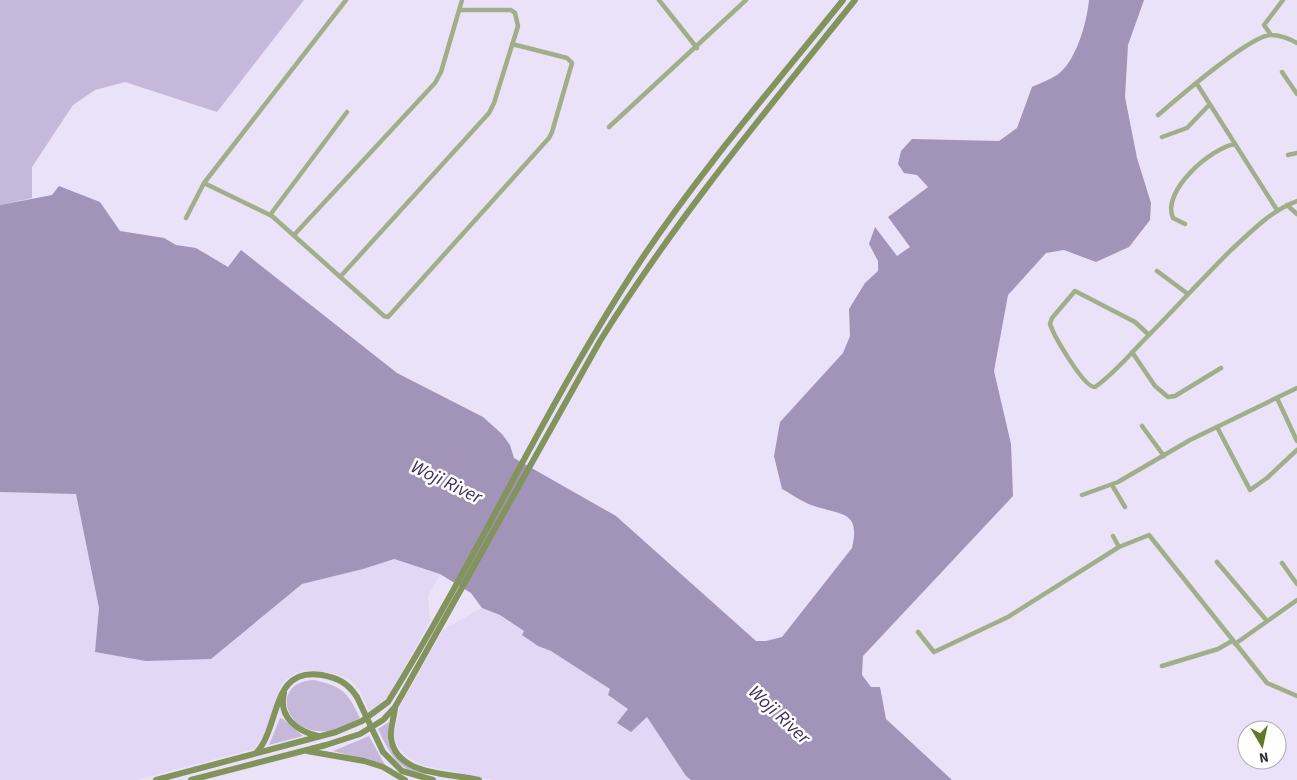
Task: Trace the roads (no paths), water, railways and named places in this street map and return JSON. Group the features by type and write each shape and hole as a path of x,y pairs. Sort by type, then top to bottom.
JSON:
{"main road":[{"path":"192,780 360,734 383,720 395,707 439,630 608,313 662,229 843,0"},
{"path":"156,780 319,737 349,727 382,709 396,689 600,341 676,226 855,0"},
{"path":"255,754 266,737 278,700 285,688 295,678 304,675 323,675 344,682 357,697 383,752 402,771 433,780"},
{"path":"285,688 282,706 287,718 304,732 319,737"},
{"path":"395,707 391,738 395,750 400,757 425,771 480,780"},
{"path":"301,751 364,761 383,767 405,780"}],"street":[{"path":"186,218 204,183 346,0"},
{"path":"294,235 435,83 441,72 462,0"},
{"path":"659,0 697,48"},
{"path":"609,128 697,48 746,0"},
{"path":"1271,35 1264,25 1283,0"},
{"path":"340,277 489,113 518,26 515,13 511,10 460,10"},
{"path":"1158,115 1235,54 1261,38 1271,35 1297,43"},
{"path":"204,183 270,215 384,316 388,317 549,138 572,63 567,58 512,44"},
{"path":"1282,72 1297,94"},
{"path":"1196,84 1277,210"},
{"path":"1162,137 1187,128 1209,105"},
{"path":"270,215 347,112"},
{"path":"1184,224 1173,218 1171,214 1172,202 1179,182 1216,151 1224,146 1235,144"},
{"path":"1288,155 1297,153"},
{"path":"1150,335 1135,322 1075,291 1052,318 1052,329 1079,375 1092,388 1104,381 1150,335 1188,294 1255,228 1277,210 1297,200"},
{"path":"1287,204 1297,214"},
{"path":"1157,271 1188,294"},
{"path":"1132,352 1155,386 1168,396 1175,396 1221,368"},
{"path":"1082,495 1112,485 1218,427 1297,388"},
{"path":"1276,398 1297,441"},
{"path":"1142,426 1164,456"},
{"path":"1218,427 1223,442 1250,490 1267,478 1297,450"},
{"path":"1112,485 1125,506"},
{"path":"918,632 934,652 1008,617 1119,547 1144,535 1150,535 1234,643 1267,682 1297,696"},
{"path":"1113,536 1119,547"},
{"path":"1217,562 1267,621"},
{"path":"1282,563 1297,584"},
{"path":"1162,666 1234,643 1297,600"}],"water":[{"name":"Woji River","path":"1089,0 1144,0 1128,45 1125,97 1137,158 1151,203 1150,220 1129,247 1096,262 1064,250 1046,253 1008,295 994,371 1011,444 1013,496 863,656 862,675 871,687 880,687 886,719 952,780 691,780 686,776 647,717 631,732 617,723 628,709 608,695 610,689 551,651 538,646 522,635 524,631 500,615 482,608 471,593 440,574 394,559 363,569 302,584 211,659 146,661 95,652 99,608 76,494 0,492 0,205 52,195 59,186 100,202 120,231 164,238 176,245 196,248 228,267 241,250 397,373 483,417 502,434 510,445 514,458 616,516 756,641 766,641 782,637 852,548 854,528 848,517 808,504 782,489 774,456 780,422 843,353 850,336 849,309 865,283 878,271 878,261 869,244 875,227 897,256 910,247 888,217 928,187 917,175 904,173 898,164 901,151 912,139 999,141 1017,128 1032,87 1057,75 1070,61 1083,30"}]}
